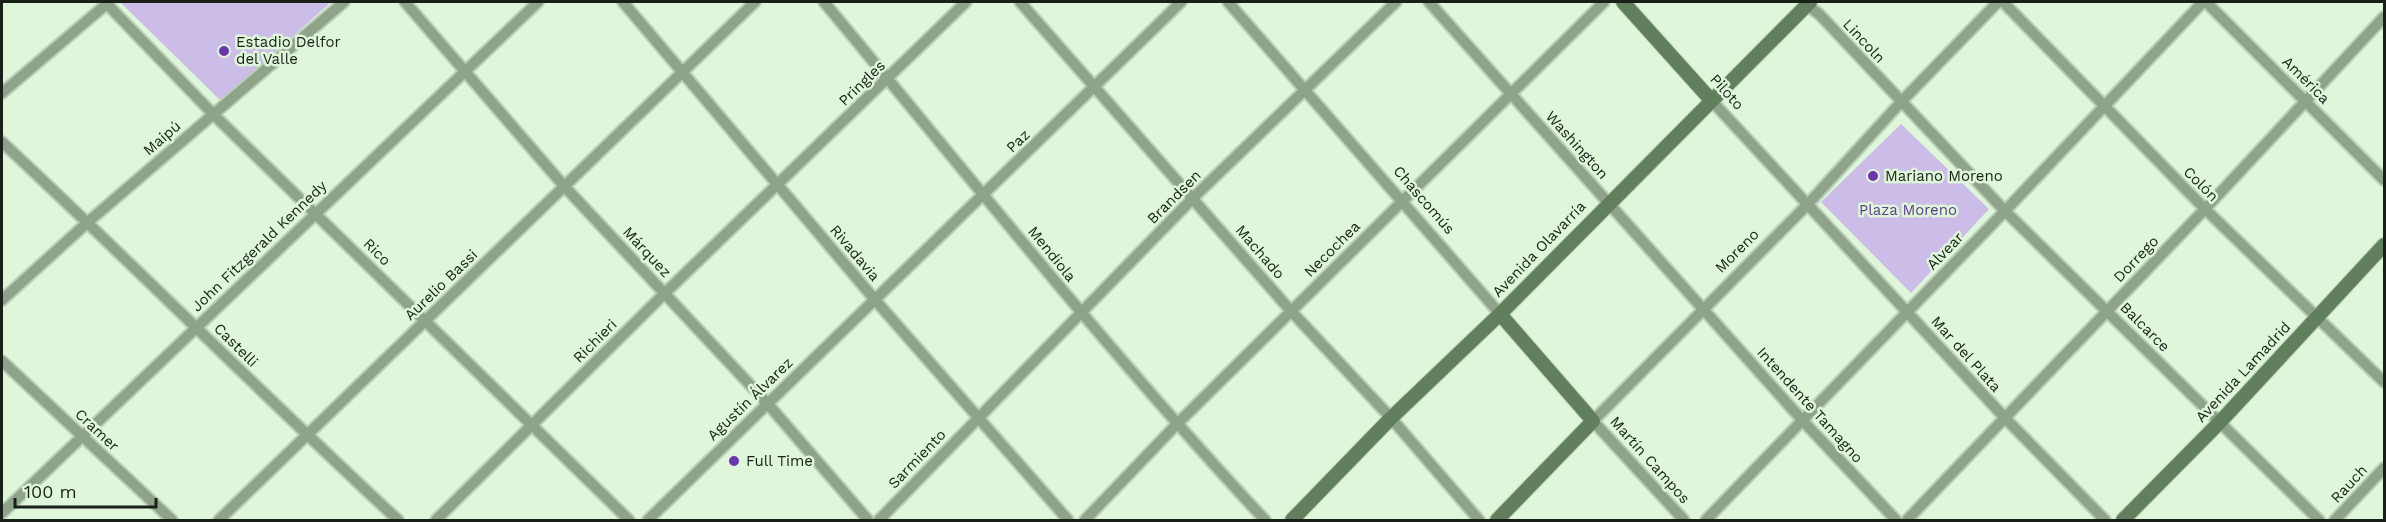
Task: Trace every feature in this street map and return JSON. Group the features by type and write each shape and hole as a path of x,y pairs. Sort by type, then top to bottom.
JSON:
{"main road":[{"name":"Piloto","path":"1623,2 1711,100"},
{"name":"Avenida Olavarría","path":"1292,520 1391,418 1500,314 1807,3"},
{"name":"Avenida Lamadrid","path":"2123,520 2220,422 2316,316 2385,245"},
{"name":"Chascomús","path":"1500,314 1593,421"},
{"name":"Moreno","path":"1497,520 1593,421"}],"street":[{"name":"Rico","path":"107,2 213,114 629,520"},
{"path":"2,93 107,2"},
{"name":"Maipú","path":"2,300 88,222 344,2"},
{"name":"Márquez","path":"405,2 564,186 767,403 868,520"},
{"name":"John Fitzgerald Kennedy","path":"2,513 538,2"},
{"name":"Rivadavia","path":"623,2 684,71 876,301 1068,520"},
{"name":"Aurelio Bassi","path":"219,520 755,2"},
{"name":"Mendiola","path":"824,2 1080,312 1176,425 1264,520"},
{"name":"Pringles","path":"778,186 966,2"},
{"name":"Machado","path":"1020,2 1291,311 1391,418 1479,520"},
{"name":"Paz","path":"876,301 1181,2"},
{"name":"Chascomús","path":"1228,2 1500,314"},
{"name":"Brandsen","path":"978,418 1193,198 1396,2"},
{"name":"Washington","path":"1429,2 1702,309"},
{"name":"Necochea","path":"1085,520 1176,425 1604,2"},
{"name":"Moreno","path":"1593,421 1808,204 1901,102 2001,2"},
{"name":"Colón","path":"2001,2 2205,209 2385,382"},
{"name":"Alvear","path":"1706,520 2205,2"},
{"name":"América","path":"2205,2 2385,180"},
{"name":"Lincoln","path":"1807,3 1901,102"},
{"name":"Dorrego","path":"1907,520 2385,17"},
{"name":"Piloto","path":"1711,100 1808,204"},
{"name":"Balcarce","path":"1901,102 2005,211 2319,520"},
{"name":"Castelli","path":"2,142 88,222 306,436 398,520"},
{"name":"Richieri","path":"436,520 665,293 778,186"},
{"name":"Mar del Plata","path":"1808,204 2005,418 2105,520"},
{"name":"Agustín Álvarez","path":"648,520 767,403 876,301"},
{"name":"Intendente Tamagno","path":"1702,309 1896,520"},
{"name":"Cramer","path":"2,361 172,520"},
{"name":"Sarmiento","path":"879,520 978,418"},
{"name":"Martín Campos","path":"1593,421 1684,520"},
{"name":"Rauch","path":"2335,520 2385,468"}],"green space":[{"name":"Estadio Delfor del Valle","path":"120,2 331,2 221,101"},
{"name":"Plaza Moreno","path":"1901,124 1989,209 1911,293 1821,202"}],"place":[{"name":"Estadio Delfor del Valle","path":"224,51"},
{"name":"Mariano Moreno","path":"1873,176"},
{"name":"Full Time","path":"734,461"}]}
